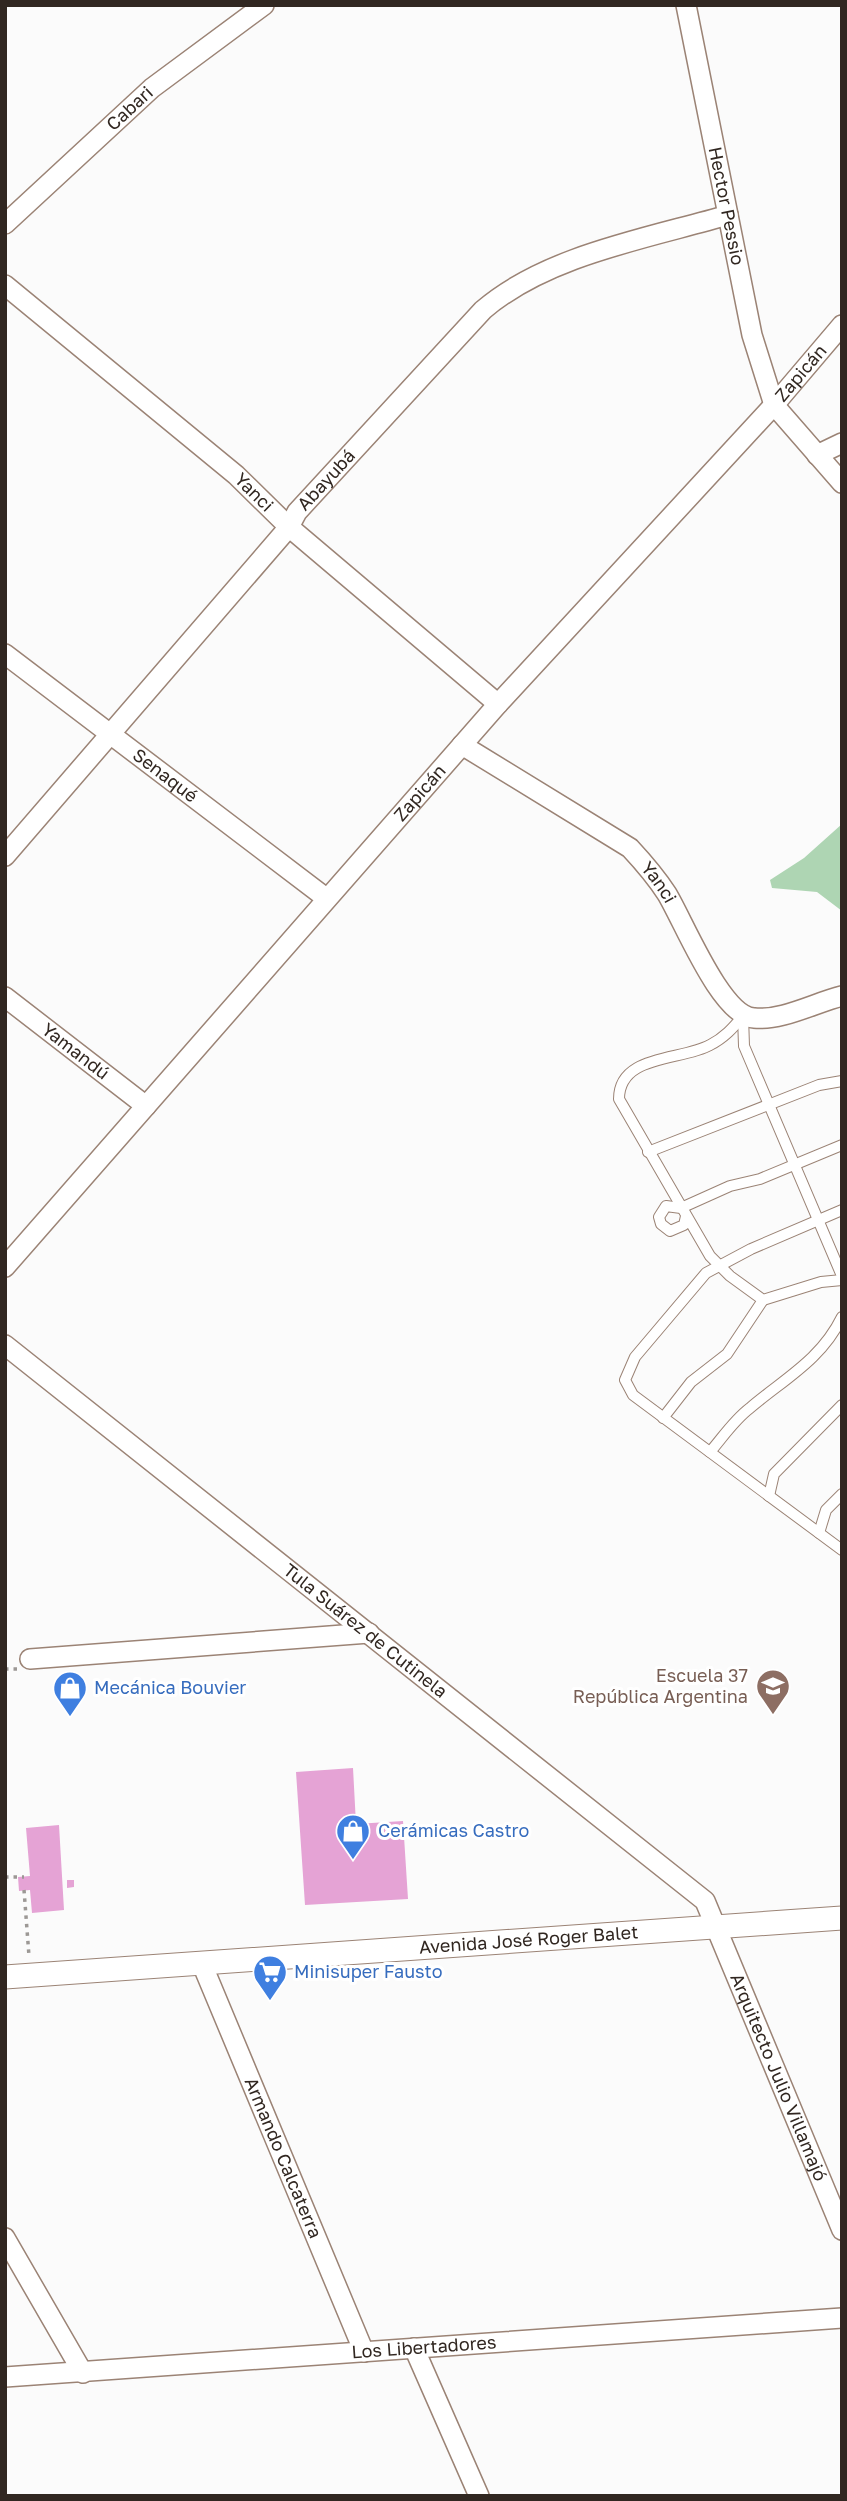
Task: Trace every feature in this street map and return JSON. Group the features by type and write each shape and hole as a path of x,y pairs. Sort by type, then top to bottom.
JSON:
{"street":[{"name":"Cabari","path":"5,223 152,88 264,5"},
{"name":"Hector Pessio","path":"686,5 752,335 774,405"},
{"name":"Abayubá","path":"5,856 289,527 297,512 462,331 502,293 565,263 728,215"},
{"name":"Yanci","path":"5,285 236,475 289,527 498,704"},
{"name":"Zapicán","path":"5,1268 498,704 774,405 842,325"},
{"path":"774,405 842,482"},
{"path":"817,455 842,443"},
{"name":"Senaqué","path":"5,654 110,737 326,898"},
{"name":"Yanci","path":"462,745 630,848 667,894 723,996 743,1016"},
{"path":"743,1016 764,1019 842,996"},
{"name":"Yamandú","path":"5,997 146,1106"},
{"name":"Tula Suárez de Cutinela","path":"5,1345 705,1901 714,1927"},
{"path":"30,1659 369,1633"},
{"name":"Avenida José Roger Balet","path":"5,1977 842,1918"},
{"name":"Arquitecto Julio Villamajó","path":"714,1927 842,2230"},
{"name":"Armando Calcaterra","path":"202,1964 364,2352"},
{"path":"5,2238 83,2373"},
{"name":"Los Libertadores","path":"5,2377 842,2318"},
{"path":"414,2348 479,2496"}],"lane":[{"path":"663,1418 691,1382 727,1354 763,1300 842,1278 744,1046 743,1016"},
{"path":"743,1016 721,1039 709,1046 637,1067 622,1081 620,1099 683,1212 720,1266 763,1300"},
{"path":"648,1152 819,1085 842,1081"},
{"path":"683,1212 730,1186 760,1179 842,1145"},
{"path":"842,1210 706,1273 635,1357 626,1373 628,1390 842,1550"},
{"path":"710,1452 747,1410 804,1367 826,1343 842,1317"},
{"path":"769,1496 774,1474 842,1405"},
{"path":"819,1533 826,1510 842,1493"}],"path":[{"path":"5,1877 24,1877"},
{"path":"24,1890 31,1976"}],"green space":[{"path":"842,824 842,911 817,892 772,888 770,880 804,858"}],"building":[{"name":"Cerámicas Castro","path":"353,1768 356,1824 403,1821 408,1899 305,1905 296,1772"},
{"path":"59,1825 64,1910 32,1913 30,1890 19,1891 18,1877 30,1876 26,1828"},
{"path":"67,1880 74,1880 74,1887 67,1888"}],"place":[{"name":"Escuela 37 República Argentina","path":"773,1716"},
{"name":"Mecánica Bouvier","path":"70,1718"},
{"name":"Cerámicas Castro","path":"353,1861"},
{"name":"Minisuper Fausto","path":"270,2002"}]}
